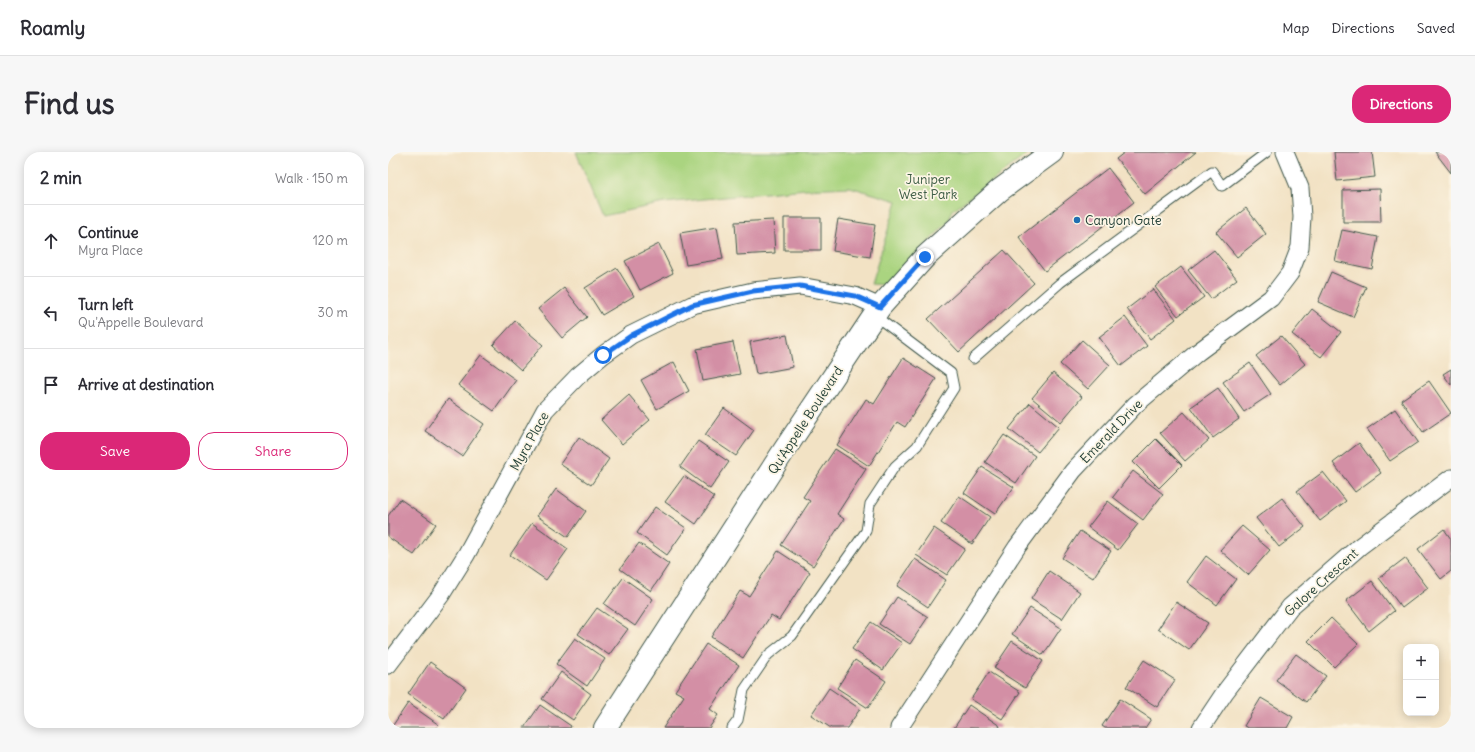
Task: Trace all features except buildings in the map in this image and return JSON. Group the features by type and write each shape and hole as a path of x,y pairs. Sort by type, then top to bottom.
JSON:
{"street":[{"name":"Qu'Appelle Boulevard","path":"604,728 877,311 925,257 1000,190 1052,152"},
{"name":"Emerald Drive","path":"899,728 1017,547 1073,470 1135,404 1198,352 1271,298 1290,273 1300,247 1302,217 1300,188 1285,152"},
{"name":"Myra Place","path":"388,665 441,595 462,562 545,410 578,376 603,355 632,335 692,305 753,291 800,286 855,296 877,311"},
{"name":"Galore Crescent","path":"1201,728 1225,692 1290,607 1359,547 1451,478"}],"lane":[{"path":"973,359 1060,283 1212,171 1222,186 1267,152"},
{"path":"732,728 738,720 744,690 768,655 792,636 866,531 870,504 895,466 917,446 954,388 951,373 877,311"}],"green space":[{"name":"Juniper West Park","path":"576,152 1030,152 953,210 948,222 886,285 871,284 897,201 850,187 806,189 664,203 603,216"}],"place":[{"name":"Canyon Gate","path":"1077,220"}],"route":[{"path":"603,355 632,335 692,305 753,291 800,286 855,296 880,307 925,257"}]}
